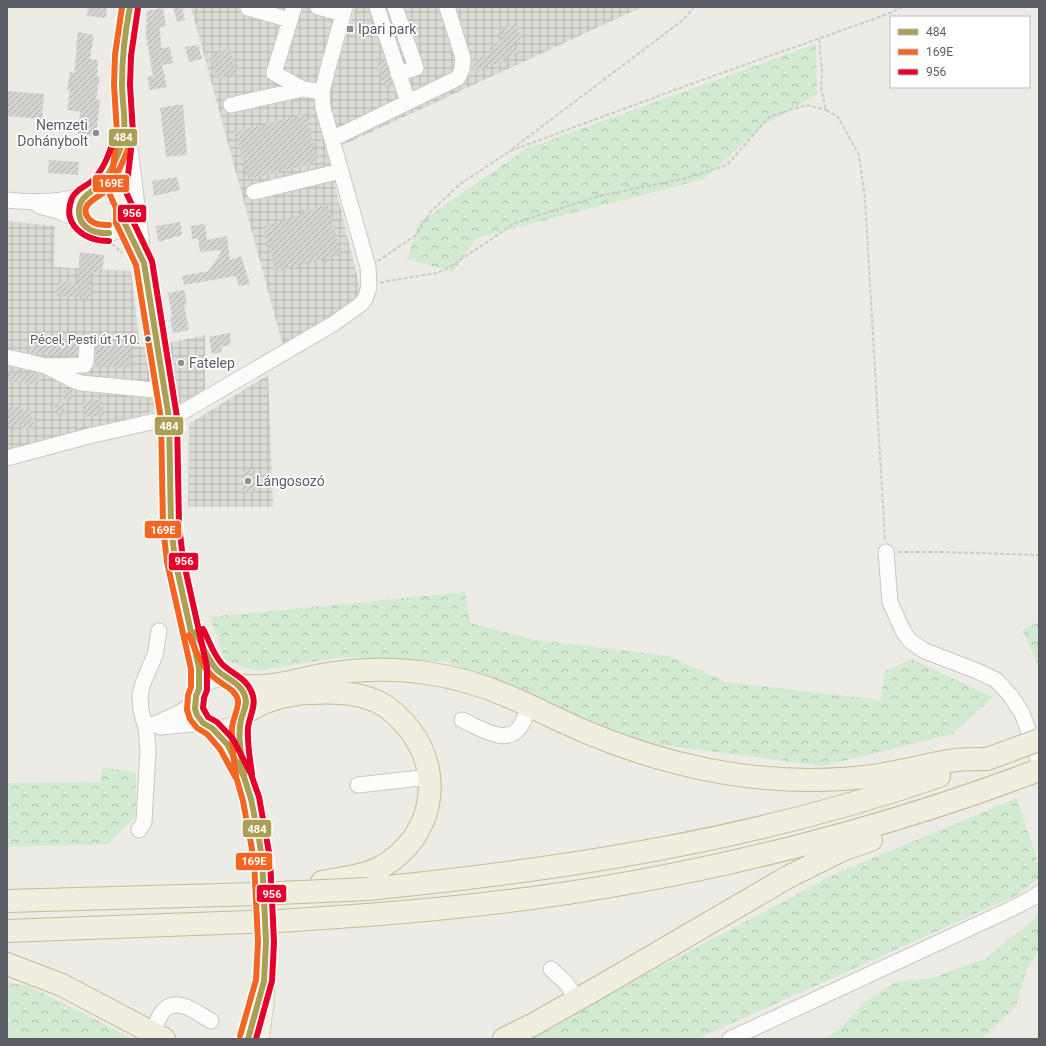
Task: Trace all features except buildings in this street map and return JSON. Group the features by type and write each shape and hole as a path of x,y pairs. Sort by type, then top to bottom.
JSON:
{"highway":[{"path":"233,682 249,687 269,686 344,671 406,671 433,675 471,683 505,695 586,732 648,754 704,769 753,776 786,778 844,778 873,776 957,760 987,759"},
{"path":"243,716 260,704 288,696 337,692 364,697 378,702 390,710 405,724 422,750 427,763 429,777 428,807 424,820 408,846 382,867 367,873 256,894"},
{"path":"7,902 368,889 523,872 677,846 815,813 913,784 1039,740"},
{"path":"7,931 280,921 434,910 522,900 638,881 804,844 916,812 997,786 1039,770"},
{"path":"504,1039 528,1027 788,877 842,850 886,834 916,812"},
{"path":"7,964 62,985 158,1036"}],"main road":[{"path":"118,194 125,133 122,85 123,55 130,7"},
{"path":"88,188 105,187 112,189 123,200 125,216 116,230 101,234 81,228 78,209 80,202 88,188 109,171 116,159 125,133"},
{"path":"123,220 141,267 165,391 168,418 171,526 178,576 200,668 197,696 197,715 227,744 244,777 251,799 259,839 262,858 266,942 264,1004 259,1039"},
{"path":"109,233 120,241 141,267"},
{"path":"189,617 212,664 245,694 246,707 240,734 244,777"},
{"path":"197,696 203,685 212,679 217,678 233,682"},
{"path":"208,725 224,729 231,727 243,716"},
{"path":"248,1039 264,980"}],"street":[{"path":"7,458 179,414 332,324 361,304 365,299 369,287 368,267 323,108 322,92 344,11 318,7"},
{"path":"377,7 408,102"},
{"path":"395,7 416,68 398,74"},
{"path":"332,139 458,78 462,69 463,58 447,7"},
{"path":"248,8 292,13 274,73 304,89 322,92"},
{"path":"231,105 304,89"},
{"path":"125,133 130,148 141,267"},
{"path":"254,192 341,171"},
{"path":"23,202 63,200 88,188"},
{"path":"7,200 23,202 61,212 74,218 81,228"},
{"path":"7,357 46,366 84,365 86,362 87,342"},
{"path":"46,366 72,380 81,383 165,391"},
{"path":"886,552 890,602 903,631 910,641 925,651 996,680 1010,695 1022,713 1039,761"},
{"path":"139,830 144,822 146,809 148,750 148,728 141,711 140,696 156,654 159,631"},
{"path":"148,728 181,712 197,696"},
{"path":"462,720 494,734 504,736 509,735 520,726 530,706"},
{"path":"148,728 208,725"},
{"path":"358,785 429,777"},
{"path":"730,1039 1011,909 1039,893"},
{"path":"550,969 566,983 577,999"},
{"path":"158,1036 164,1009 173,1005 185,1007 210,1021"}],"path":[{"path":"368,267 416,236 431,211 460,184 510,151 684,20 694,7"},
{"path":"510,151 586,122 885,15 903,7"},
{"path":"819,39 822,72 821,88 826,110"},
{"path":"369,287 388,281 438,273 450,268 515,223 599,196 683,179 727,165 769,117 806,105 826,110 838,117 859,155 865,199 886,552 1039,555"},
{"path":"88,188 92,179 103,169 109,171"},
{"path":"81,228 94,240 112,244 122,252 131,267 141,267"}],"shaded area":[{"path":"191,7 340,7 314,98 364,305 283,346"},
{"path":"355,7 642,7 341,146 330,111 331,86"},
{"path":"7,221 55,226 54,267 131,271 140,347 170,343 205,335 205,390 185,402 7,455"},
{"path":"268,375 273,507 188,507 189,424"}],"green space":[{"path":"816,44 817,94 762,126 704,179 476,238 453,272 407,259 419,223 526,149"},
{"path":"465,592 470,623 536,640 668,656 726,682 881,700 885,671 911,659 993,697 952,734 823,766 646,743 444,661 342,657 254,671 225,660 210,617"},
{"path":"1039,622 1039,666 1022,630"},
{"path":"103,768 136,772 136,816 108,844 7,847 7,783 101,782"},
{"path":"1017,798 1039,866 1039,878 1019,894 697,1039 524,1039 837,873"},
{"path":"1039,912 1039,950 1026,971 1016,1006 982,1039 825,1039 838,1030 865,1002 896,982 932,978 985,959 1031,922"},
{"path":"7,982 29,986 133,1039 7,1039"}],"transit line":[{"name":"169E","path":"122,7 115,55 114,85 117,133 110,195 116,208 116,223 136,265 161,419 163,527 167,562 191,669 191,687 188,695 187,710 190,719 197,728 207,734 220,749 237,780 243,801 254,860 258,942 256,980 240,1036"},
{"name":"484","path":"109,233 99,233 86,227 80,219 79,208 80,203 86,195 99,185 108,174 116,160 122,143 124,134 122,92 123,64 125,35 130,7"},
{"name":"956","path":"138,8 131,56 130,85 133,133 126,192 132,205 132,219 152,261 177,417 179,525 183,559 207,667 207,690 203,708 208,717 217,722 233,739 251,774 259,797 270,858 274,942 272,981 256,1039"},
{"name":"956","path":"109,241 92,238 77,230 70,216 69,208 74,195 93,180 103,167 113,141"},
{"name":"169E","path":"109,225 96,224 89,219 85,210 89,203 103,193 113,181 129,147"},
{"name":"484","path":"123,220 144,263 169,418 171,526 175,560 199,668 199,689 196,696 195,709 197,715 203,723 212,728 227,744 244,777 251,799 259,839 262,859 266,942 264,981 248,1039"},
{"name":"956","path":"203,629 222,664 240,677 251,690 254,704 248,734 252,774"},
{"name":"484","path":"196,632 213,666 240,687 245,696 246,705 240,727 240,748 244,775"},
{"name":"169E","path":"189,635 207,670 211,675 232,690 237,696 238,706 232,727 236,776"}],"place":[{"name":"Ipari park","path":"350,29"},
{"name":"Nemzeti Dohánybolt","path":"96,133"},
{"name":"Pécel, Pesti út 110.","path":"148,339"},
{"name":"Fatelep","path":"181,363"},
{"name":"Lángosozó","path":"248,481"}]}
